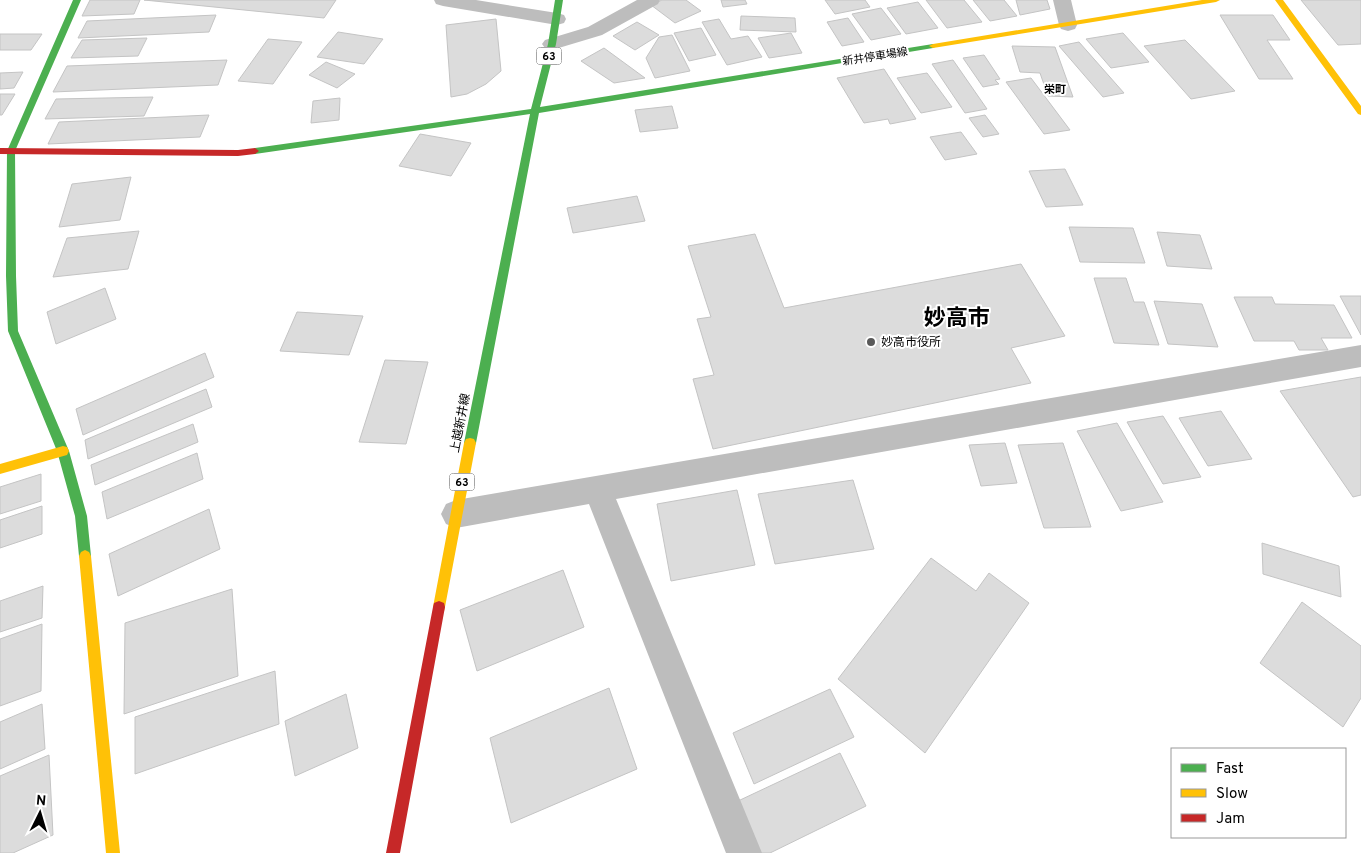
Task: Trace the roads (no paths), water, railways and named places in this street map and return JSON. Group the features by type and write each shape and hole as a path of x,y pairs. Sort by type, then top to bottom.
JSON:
{"street":[{"path":"77,0 5,151 13,331 63,451 81,516 113,853"},
{"path":"443,0 557,19"},
{"name":"上越新井線","path":"393,853 456,514 535,112 552,44 559,0"},
{"path":"552,44 594,31 650,0"},
{"path":"1062,0 1068,25"},
{"name":"新井停車場線","path":"5,151 238,153 535,112 1216,0"},
{"path":"1279,0 1361,112"},
{"path":"456,514 1361,356"},
{"path":"0,469 63,451"},
{"path":"598,488 744,853"}],"place":[{"name":"妙高市役所","path":"871,342"}],"district":[{"name":"栄町","path":"1055,89"},
{"name":"妙高市","path":"957,317"}]}
